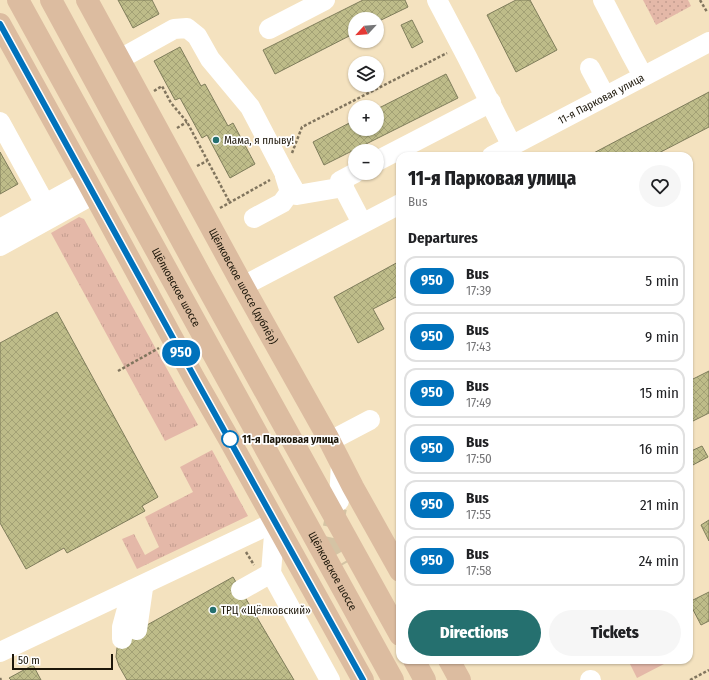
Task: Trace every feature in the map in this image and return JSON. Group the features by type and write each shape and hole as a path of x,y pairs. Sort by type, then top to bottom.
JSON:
{"main road":[{"name":"Щёлковское шоссе","path":"18,0 393,680"},
{"path":"51,0 201,276 396,628"},
{"name":"Щёлковское шоссе (дублёр)","path":"87,0 396,564"},
{"path":"0,24 194,378 230,439 363,680"},
{"path":"416,664 425,680"},
{"path":"451,664 460,680"}],"street":[{"path":"269,29 325,0"},
{"path":"437,0 490,102 511,151"},
{"path":"603,0 643,76"},
{"path":"120,59 174,29 187,28 196,36 210,60 250,107 297,194 349,180 362,223"},
{"name":"11-я Парковая улица","path":"511,151 605,96 709,42"},
{"path":"590,68 605,96"},
{"path":"384,157 490,102"},
{"path":"0,122 45,204"},
{"path":"254,218 282,203 290,192 284,172"},
{"path":"10,239 45,204 91,188"},
{"path":"10,239 91,188"},
{"path":"243,286 396,206"},
{"path":"330,441 370,420"},
{"path":"339,501 341,462"},
{"path":"0,652 275,522 271,573 330,680"},
{"path":"241,590 271,573"},
{"path":"130,635 122,627 138,587"}],"path":[{"path":"700,0 707,12"},
{"path":"216,210 284,172 302,127 461,46"},
{"path":"152,92 162,86 171,103 187,122 230,203"},
{"path":"173,130 187,122"},
{"path":"194,168 207,161"},
{"path":"118,371 160,348"},
{"path":"690,680 709,670"}],"green space":[{"path":"643,0 688,0 691,6 656,25"},
{"path":"79,217 84,219 198,425 165,441 51,233"},
{"path":"212,450 248,516 137,569 122,539 134,534 145,555 159,547 145,517 193,492 180,467"},
{"path":"630,664 664,664 637,678"}],"building":[{"path":"118,0 152,0 159,14 133,28"},
{"path":"363,0 405,0 408,7 384,19 384,12 348,12 348,37 275,74 263,50"},
{"path":"516,0 530,0 557,50 516,72 487,15"},
{"path":"412,20 423,42 412,48 401,25"},
{"path":"180,47 201,86 205,84 228,126 233,123 255,164 230,178 207,135 202,138 180,98 175,100 154,61"},
{"path":"446,74 458,98 384,135 384,105"},
{"path":"709,92 709,127 661,152 596,152"},
{"path":"348,124 348,136 382,136 366,144 348,144 348,153 324,165 313,142"},
{"path":"0,152 18,184 0,194"},
{"path":"396,263 396,297 373,309 384,329 358,343 334,297"},
{"path":"57,312 158,497 142,506 145,511 67,553 64,548 26,569 0,523 0,343"},
{"path":"709,371 709,413 693,421 693,379"},
{"path":"702,446 708,457 693,465 693,450"},
{"path":"709,520 709,541 701,525"},
{"name":"ТРЦ «Щёлковский»","path":"233,577 294,680 127,680 116,657 117,648 122,639"},
{"path":"709,592 709,621 701,625 693,610 693,600"},
{"path":"33,665 41,680 11,680 9,678"}],"tunnel":[{"path":"337,508 329,545 341,566"}],"bus line":[{"name":"950","path":"0,24 194,378 230,439 363,680"}],"place":[{"name":"Мама, я плыву!","path":"216,140"},
{"name":"11-я Парковая улица","path":"230,439"},
{"name":"ТРЦ «Щёлковский»","path":"213,610"}]}
